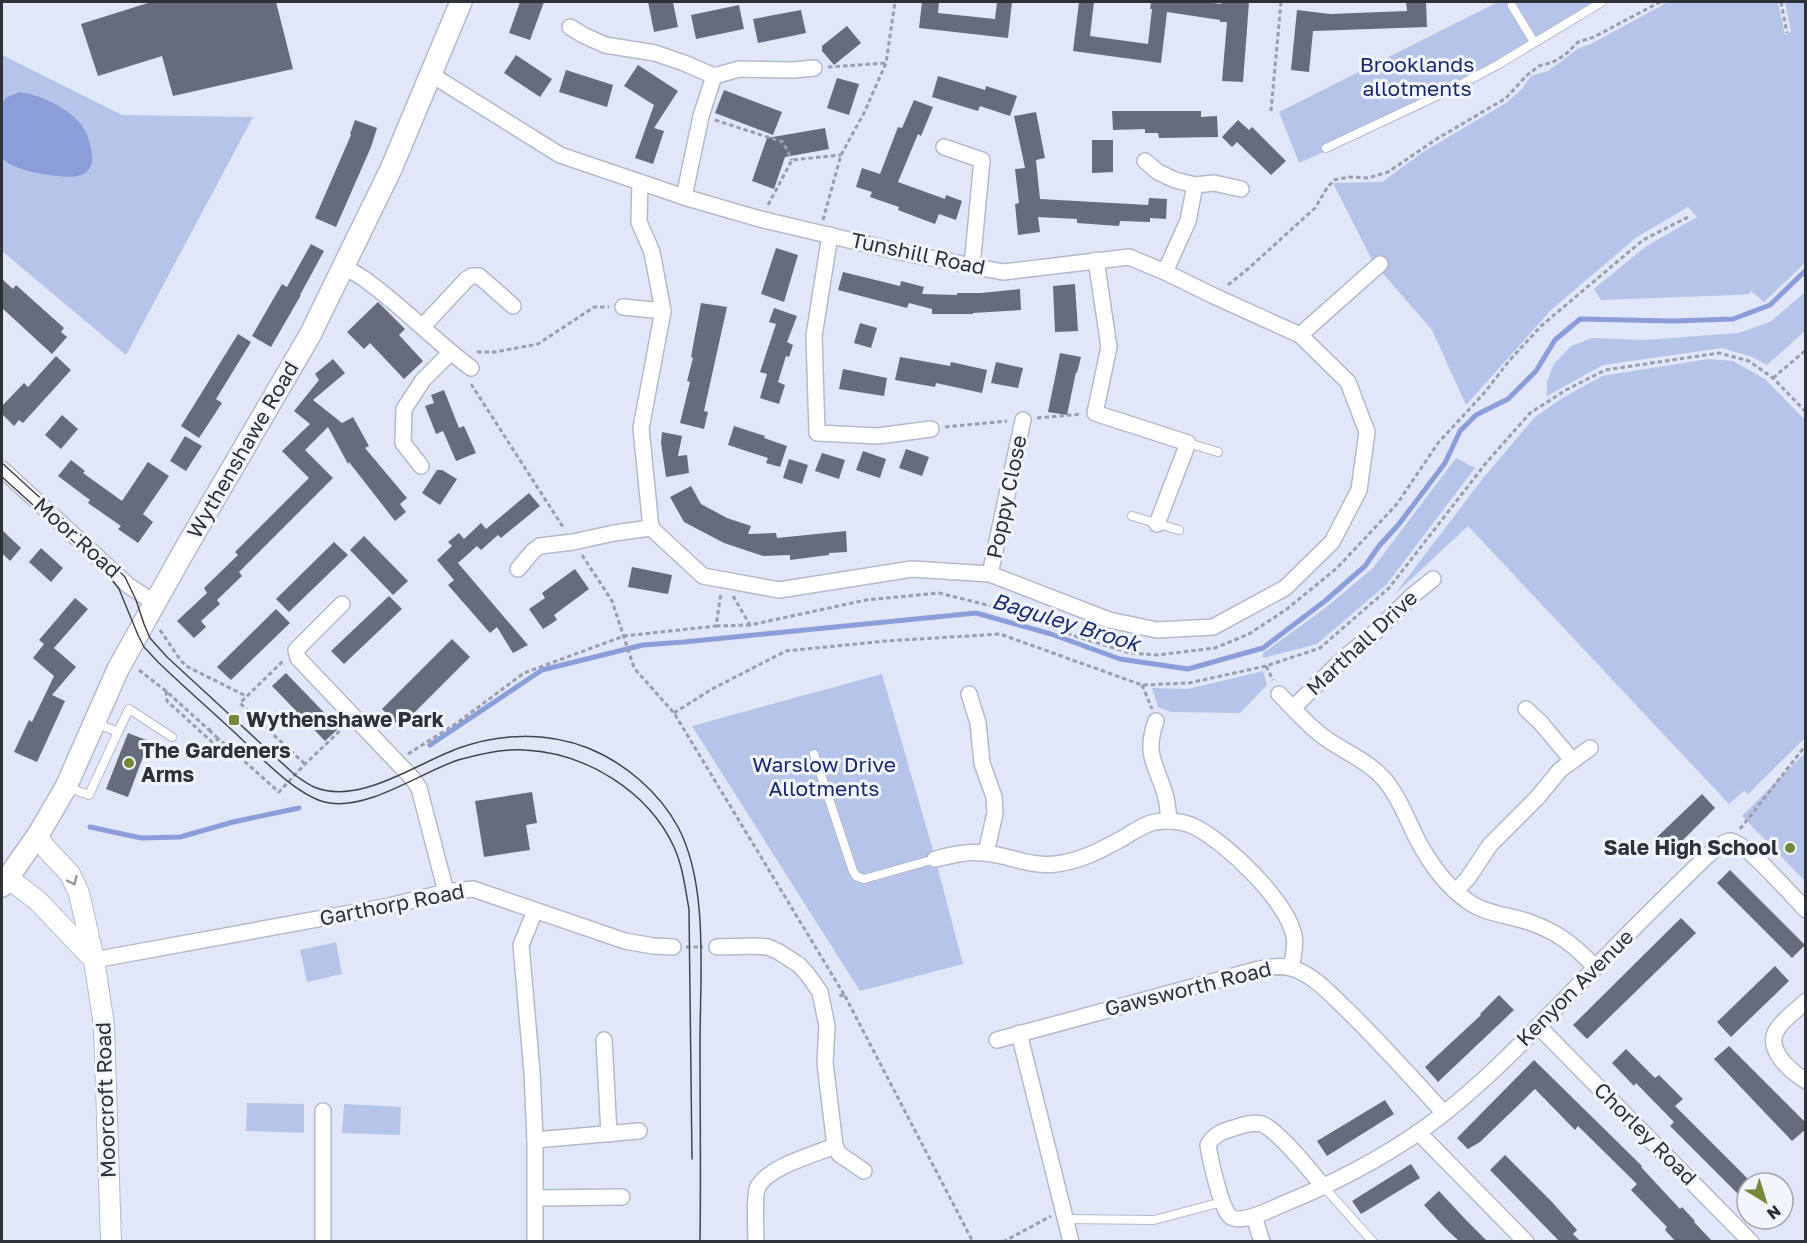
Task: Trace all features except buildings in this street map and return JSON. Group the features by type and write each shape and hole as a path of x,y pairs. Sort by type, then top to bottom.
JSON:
{"main road":[{"name":"Wythenshawe Road","path":"5,882 38,835 66,787 125,657 310,335 391,169 461,2"}],"street":[{"path":"570,27 605,45 655,53 714,76 740,69 814,68"},
{"name":"Tunshill Road","path":"432,75 560,155 760,219 900,252 1003,272 1129,257 1300,335 1348,382 1368,432 1359,490 1332,542 1285,588 1213,627 1157,630 1109,620 990,574"},
{"path":"684,196 701,116 714,76"},
{"path":"944,147 982,160 972,266"},
{"path":"1145,160 1158,172 1175,180 1195,185 1214,183 1241,189"},
{"path":"640,182 639,222 652,252 663,311 641,428 651,528 703,576 779,590 912,569 990,574"},
{"path":"1165,272 1188,221 1195,185"},
{"path":"825,233 814,336 817,433 878,436 931,429"},
{"path":"1096,260 1109,347 1095,413 1188,443 1157,524"},
{"path":"1300,335 1380,264"},
{"path":"344,267 370,283 423,327 469,373"},
{"path":"423,327 472,276 478,276 513,306"},
{"path":"623,307 663,311"},
{"path":"421,466 403,443 404,409 423,380 450,352"},
{"name":"Poppy Close","path":"990,574 1023,420"},
{"name":"Moor Road","path":"2,469 152,609"},
{"path":"518,569 540,546 651,528"},
{"name":"Marthall Drive","path":"1293,708 1345,657 1433,579"},
{"path":"342,604 296,650 298,658 407,771 419,788 446,892"},
{"path":"969,694 978,723 982,763 994,797 995,813 986,853"},
{"name":"Marthall Drive","path":"1279,694 1309,726 1368,764 1381,776 1394,793 1418,842 1456,891 1470,902 1485,909 1550,930 1576,947 1595,968"},
{"path":"1526,709 1572,760"},
{"path":"1156,721 1150,745 1152,759 1166,797 1169,821"},
{"path":"1456,891 1468,878 1490,845 1538,798 1552,778 1590,748"},
{"path":"935,859 969,852 986,853 1038,864 1054,864 1078,860 1153,822 1183,822 1212,838 1256,876 1269,891 1283,911 1294,935 1295,949 1291,968"},
{"name":"Moorcroft Road","path":"38,835 43,845 70,874 79,893 94,960 104,1025 111,1242"},
{"path":"1730,841 1736,842 1747,850 1806,910"},
{"name":"Kenyon Avenue","path":"1254,1215 1324,1187 1351,1173 1418,1132 1444,1113 1539,1027 1707,856 1719,846 1730,841"},
{"path":"5,882 38,901 94,960"},
{"name":"Garthorp Road","path":"94,960 389,906 446,892 473,889 625,940 653,946 673,947"},
{"path":"535,910 521,945 535,1140 535,1242"},
{"path":"717,947 768,947 799,965 820,992 827,1026 825,1063 835,1146 839,1154 864,1171"},
{"name":"Gawsworth Road","path":"997,1040 1259,969 1280,966 1309,976 1327,991 1444,1113"},
{"path":"1806,1001 1777,1029 1773,1045 1796,1075 1806,1081"},
{"name":"Chorley Road","path":"1539,1027 1751,1242"},
{"path":"1019,1033 1071,1242"},
{"path":"604,1040 609,1134"},
{"path":"323,1111 323,1242"},
{"path":"1263,1242 1254,1215 1241,1219 1230,1217 1222,1202 1209,1156 1208,1145 1215,1135 1255,1123 1269,1128 1324,1187"},
{"path":"535,1140 639,1131"},
{"path":"1418,1132 1526,1242"},
{"path":"756,1242 756,1191 762,1181 782,1167 835,1146"},
{"path":"536,1198 622,1197"}],"lane":[{"path":"1326,148 1456,87 1602,2"},
{"path":"1512,6 1534,42"},
{"path":"1188,443 1218,452"},
{"path":"1132,516 1179,530"},
{"path":"66,787 90,795 129,709 172,737"},
{"path":"94,723 118,732"},
{"path":"814,754 856,876 864,879 935,859"},
{"path":"1324,1187 1373,1242"},
{"path":"1064,1214 1154,1220 1222,1202"}],"path":[{"path":"825,233 841,155 864,113 886,63 895,2"},
{"path":"1271,111 1281,2"},
{"path":"1214,296 1249,268 1315,208 1334,180 1349,177 1368,178 1388,172 1435,140 1506,98 1526,76 1539,66 1553,62 1565,55 1578,42 1594,37 1660,2"},
{"path":"1781,2 1787,33"},
{"path":"814,68 886,63"},
{"path":"701,116 783,142 792,160"},
{"path":"792,160 841,155"},
{"path":"760,219 792,160"},
{"path":"397,761 457,723 524,673 624,636 716,626 750,625 866,600 939,593 992,606 1130,653 1157,655 1215,648 1249,634 1287,609 1337,568 1397,504 1438,443 1541,326 1643,240 1690,216"},
{"path":"450,352 495,352 538,345 594,307 623,307"},
{"path":"1773,378 1806,350"},
{"path":"1566,390 1605,370 1719,353 1749,361 1773,378 1806,412"},
{"path":"469,373 612,601 634,668 674,713 845,996 973,1242"},
{"path":"931,429 1095,413"},
{"path":"723,579 750,625"},
{"path":"716,626 723,579"},
{"path":"152,609 181,661 188,667 246,696"},
{"path":"296,650 240,703 247,713 305,764"},
{"path":"125,657 211,729 219,739 279,792 355,717"},
{"path":"1142,685 1156,721"},
{"path":"166,691 167,701 212,742 219,739"},
{"path":"1730,841 1806,745"},
{"path":"673,947 717,947"},
{"path":"820,992 845,996"},
{"path":"1003,1242 1064,1214"}],"green space":[{"name":"Brooklands allotments","path":"1498,2 1605,2 1502,65 1419,110 1299,163 1279,112"},
{"path":"1668,2 1778,2 1785,35 1791,32 1785,2 1805,2 1805,263 1764,302 1751,291 1749,294 1736,295 1601,300 1594,289 1645,247 1697,217 1688,207 1637,237 1551,310 1466,405 1432,330 1373,262 1333,183 1382,182 1423,152 1506,103 1522,89 1531,76 1548,71 1579,48 1591,44"},
{"path":"2,55 122,115 253,117 126,355 2,251"},
{"path":"1805,292 1805,331 1767,365 1752,357 1722,348 1603,365 1547,396 1547,381 1554,364 1571,346 1592,338 1646,340 1738,333 1770,322"},
{"path":"1708,359 1733,361 1765,379 1806,421 1805,738 1748,794 1744,791 1729,804 1468,526 1395,594 1484,477 1535,417 1602,376"},
{"path":"1456,458 1475,468 1387,584 1317,644 1263,658 1263,653 1324,609 1373,568"},
{"path":"1263,671 1267,685 1240,713 1171,712 1158,707 1152,688 1188,689"},
{"name":"Warslow Drive Allotments","path":"882,674 963,964 860,991 692,726"},
{"name":"Sale High School","path":"1805,753 1805,881 1742,816"},
{"path":"336,942 342,974 307,982 300,950"},
{"path":"247,1103 304,1104 304,1133 246,1131"},
{"path":"344,1104 401,1107 400,1135 342,1133"}],"shaded area":[{"path":"20,92 53,103 80,123 91,148 91,167 87,172 74,176 43,174 19,168 2,159 2,103 7,97"}],"waterway":[{"name":"Baguley Brook","path":"430,745 542,670 643,645 976,613 1051,634 1120,659 1188,669 1263,648 1325,601 1365,566 1445,463 1460,431 1476,415 1508,399 1536,371 1555,340 1580,319 1673,321 1733,319 1770,305 1806,270"},
{"name":"Baguley Brook","path":"90,827 141,838 180,837 233,822 299,808"}],"tram line":[{"path":"2,463 125,577 150,638 167,657 295,775 311,786 331,791 350,791 369,787 459,748 491,739 524,736 556,739 602,754 628,770 661,802 678,827 688,850 699,903 701,932 700,1242"},
{"path":"2,477 105,570 119,589 144,647 159,663 278,773 291,784 318,800 330,803 362,801 395,789 458,760 508,750 548,753 570,759 592,767 632,792 663,827 674,847 689,909 692,1159"}],"place":[{"name":"Wythenshawe Park","path":"234,720"},
{"name":"The Gardeners Arms","path":"129,763"},
{"name":"Sale High School","path":"1790,848"}]}
